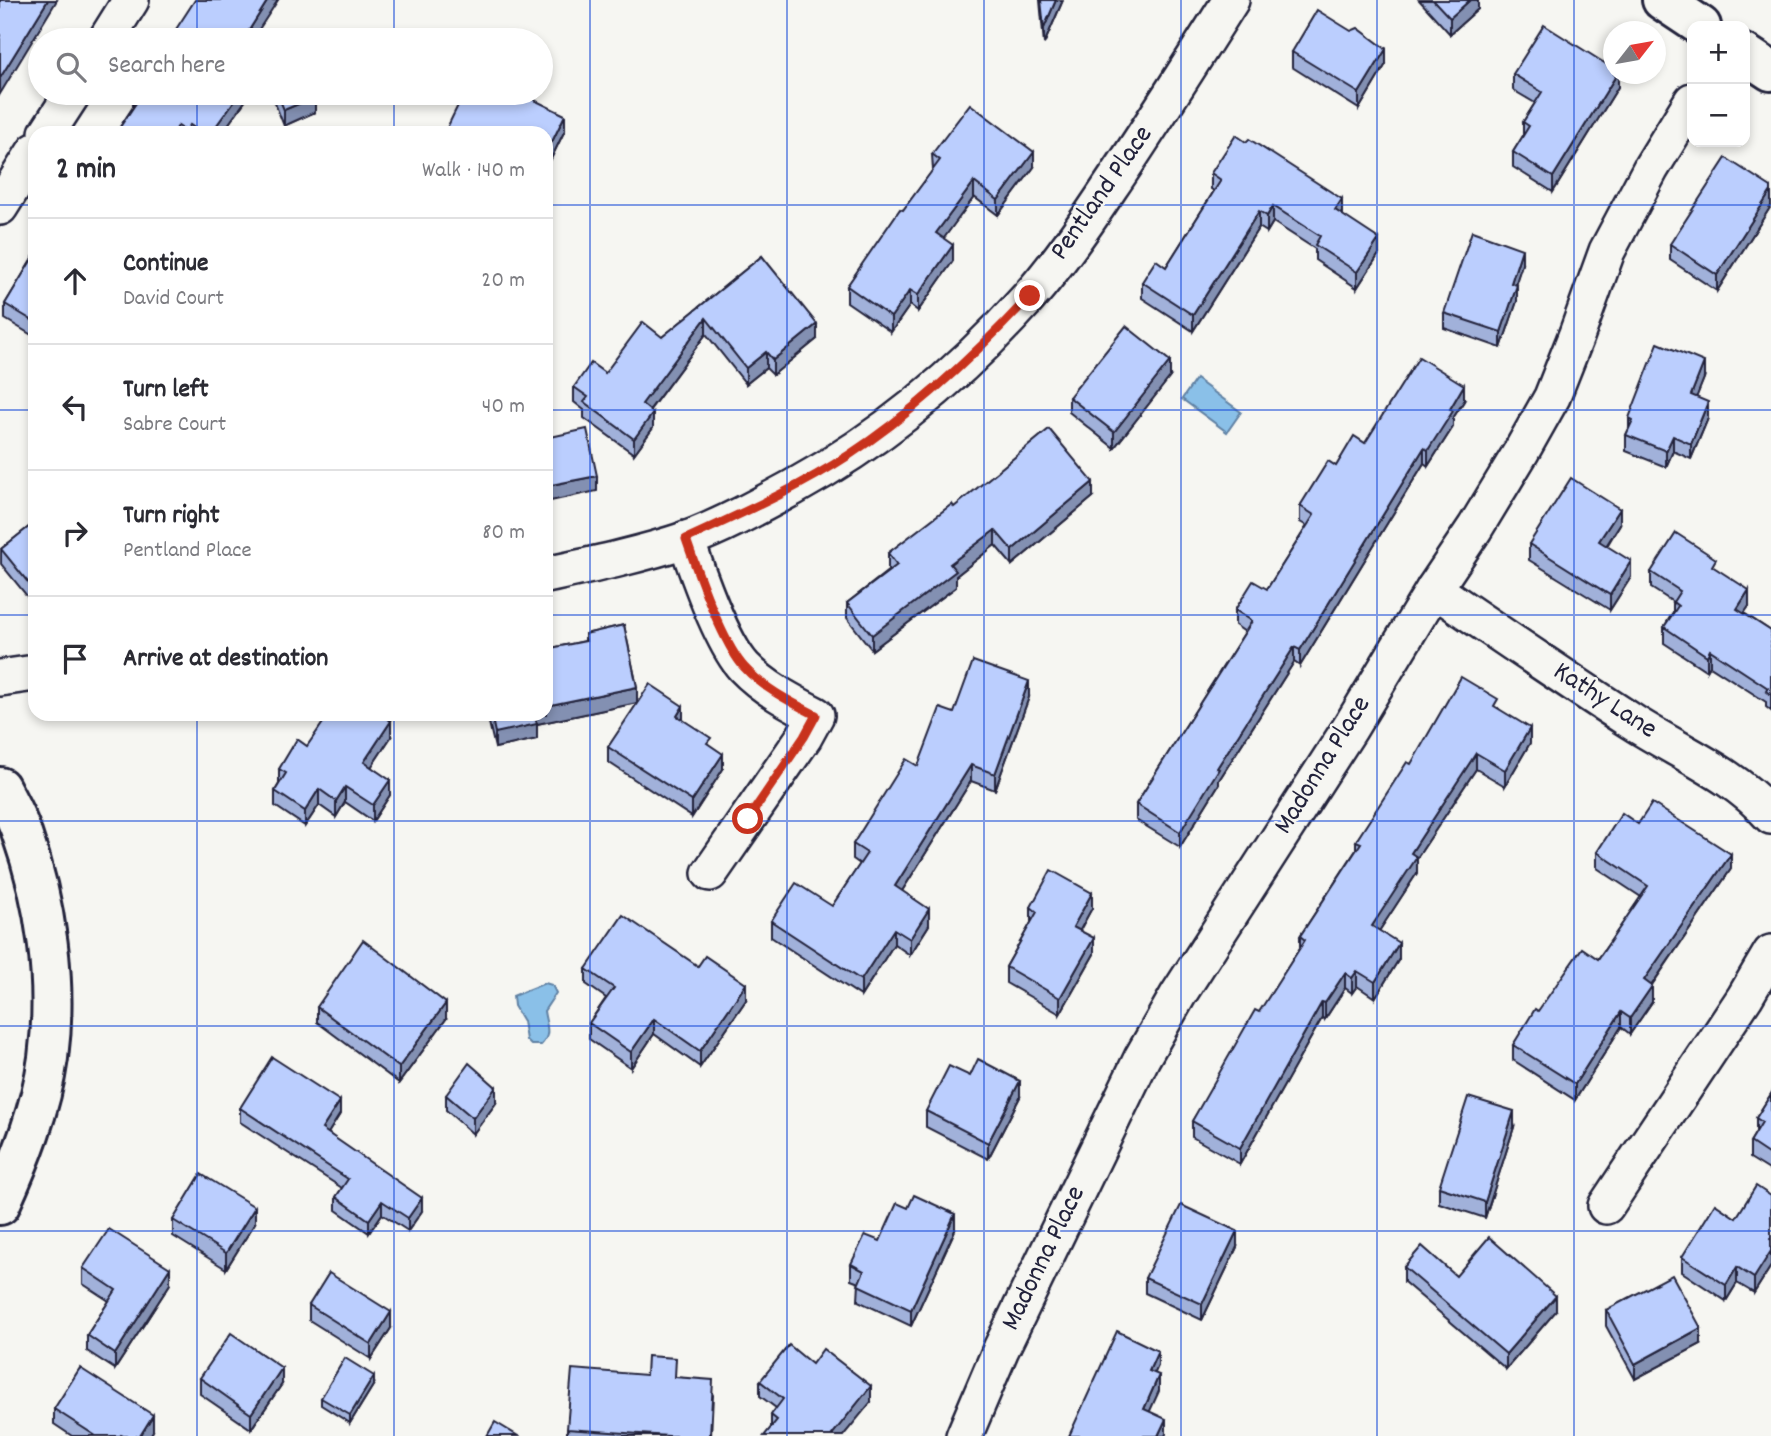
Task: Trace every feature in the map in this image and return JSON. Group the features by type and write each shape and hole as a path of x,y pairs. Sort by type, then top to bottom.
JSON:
{"main road":[{"path":"1662,0 1694,21"},
{"path":"1750,57 1771,71"},
{"path":"0,787 20,828 38,892 48,948 51,1008 48,1057 41,1089 18,1167 0,1205"}],"street":[{"path":"114,28 131,0"},
{"name":"Pentland Place","path":"553,573 623,558 686,539 753,509 848,456 928,394 989,340 1030,296 1074,240 1143,139 1231,0"},
{"path":"52,126 65,105"},
{"name":"Madonna Place","path":"964,1436 1001,1349 1142,1058 1178,995 1350,729 1434,589 1475,528 1552,397 1606,251 1687,109"},
{"path":"0,206 28,162"},
{"path":"686,539 713,608 743,666 766,686 816,715 804,737 710,873"},
{"name":"Kathy Lane","path":"1434,589 1635,724 1730,779 1771,816"},
{"path":"0,678 28,674"},
{"path":"1606,1206 1745,997 1771,953"}],"water":[{"path":"1196,379 1241,412 1227,432 1182,399"},
{"path":"545,983 552,985 556,993 544,1011 547,1033 541,1045 531,1045 526,1040 523,1021 514,1006 513,996"}],"building":[{"path":"0,0 48,0 31,28 28,28 28,32 0,78"},
{"path":"195,0 268,0 250,28 177,28"},
{"path":"1041,0 1056,0 1044,28"},
{"path":"1433,0 1470,0 1450,18"},
{"path":"1317,10 1351,31 1358,28 1386,49 1359,93 1292,52"},
{"path":"1544,25 1603,62 1603,84 1611,84 1553,177 1513,152 1529,126 1523,122 1542,92 1513,74"},
{"path":"970,104 1034,152 998,200 974,182 936,233 953,245 918,295 910,290 891,317 847,286 900,209 903,210 940,160 932,154"},
{"path":"135,105 231,105 216,126 121,126"},
{"path":"282,105 296,105 284,110"},
{"path":"458,105 545,105 565,115 553,140 553,126 448,126"},
{"path":"1236,135 1246,142 1249,139 1342,199 1335,210 1379,239 1357,272 1315,245 1320,236 1273,206 1267,216 1259,211 1193,315 1142,282 1156,260 1166,267 1221,180 1211,173"},
{"path":"1726,158 1771,187 1771,191 1717,275 1670,244"},
{"path":"1472,231 1522,249 1511,283 1517,285 1501,332 1444,313"},
{"path":"762,256 817,324 773,360 766,352 746,368 706,318 642,404 653,413 634,439 584,402 588,397 574,387 591,363 605,373 643,322 662,337"},
{"path":"28,266 28,318 5,304"},
{"path":"1126,326 1170,361 1114,432 1069,397"},
{"path":"1658,343 1704,362 1691,395 1708,402 1691,444 1673,436 1666,451 1626,435 1633,420 1629,418"},
{"path":"1419,357 1464,385 1450,409 1453,411 1428,450 1424,448 1300,650 1294,647 1180,832 1136,804 1252,621 1235,610 1253,581 1267,589 1314,515 1300,506 1328,461 1336,466 1354,436 1365,443"},
{"path":"587,429 597,476 553,485 553,436"},
{"path":"1049,429 1093,482 1012,550 995,530 950,564 956,571 872,635 847,603 897,565 888,553 952,504 954,507"},
{"path":"1571,478 1620,509 1599,541 1631,561 1610,595 1529,544"},
{"path":"28,528 28,582 1,549"},
{"path":"1676,533 1716,559 1712,566 1749,590 1737,609 1771,631 1771,695 1766,691 1768,688 1710,650 1707,656 1664,627 1678,606 1673,602 1680,591 1651,572"},
{"path":"624,625 637,687 553,705 553,648 586,641 585,634"},
{"path":"973,661 1029,681 995,774 971,765 895,886 929,909 910,939 894,929 861,980 771,921 796,883 832,906 867,853 853,844 906,759 918,766 940,708 954,713"},
{"path":"1461,677 1498,699 1494,706 1530,728 1505,770 1476,753 1411,853 1417,857 1372,926 1399,943 1375,982 1357,971 1352,978 1345,973 1325,1003 1322,1002 1240,1148 1192,1121 1255,1010 1259,1012 1305,940 1300,936 1361,843 1356,841 1407,762 1411,764"},
{"path":"650,684 683,706 677,716 711,738 707,743 723,754 692,801 608,747"},
{"path":"324,721 391,721 364,762 390,780 373,805 345,787 336,801 319,789 305,811 275,791 286,773 279,769 297,739 307,746"},
{"path":"492,721 536,721 537,724 495,733"},
{"path":"1652,803 1731,854 1644,980 1652,986 1630,1018 1621,1012 1575,1084 1513,1045 1535,1009 1538,1011 1582,948 1598,959 1648,886 1597,852 1622,813 1638,824"},
{"path":"1051,870 1092,893 1073,927 1094,938 1060,998 1006,967 1037,912 1031,907"},
{"path":"623,915 698,966 705,956 746,984 700,1051 654,1019 631,1052 589,1023 614,988 586,969"},
{"path":"363,940 446,1003 399,1067 317,1007"},
{"path":"272,1057 340,1101 322,1129 422,1198 408,1218 382,1201 369,1220 336,1197 348,1179 240,1108"},
{"path":"978,1059 1020,1081 988,1143 926,1111 949,1066 970,1076"},
{"path":"469,1063 496,1087 473,1118 446,1095"},
{"path":"1771,1094 1771,1156 1750,1142 1762,1122 1756,1118"},
{"path":"1468,1097 1514,1111 1485,1202 1439,1187"},
{"path":"201,1174 255,1207 226,1253 173,1220"},
{"path":"1756,1186 1771,1196 1771,1251 1754,1278 1737,1267 1726,1285 1682,1257 1715,1204 1736,1218"},
{"path":"914,1195 955,1214 911,1310 858,1285 864,1271 851,1264 865,1235 880,1241 897,1203 908,1208"},
{"path":"1181,1205 1237,1231 1202,1304 1145,1278"},
{"path":"109,1229 170,1268 115,1354 87,1335 116,1290 83,1268"},
{"path":"1489,1237 1556,1296 1506,1354 1404,1267 1422,1246 1456,1276"},
{"path":"329,1273 391,1312 371,1344 309,1305"},
{"path":"1672,1275 1701,1328 1635,1364 1606,1310"},
{"path":"1117,1331 1158,1351 1149,1371 1159,1375 1144,1409 1166,1419 1158,1436 1069,1436"},
{"path":"231,1333 282,1368 251,1414 200,1378"},
{"path":"789,1345 812,1364 823,1349 871,1386 831,1436 764,1436 777,1420 771,1415 783,1399 760,1381"},
{"path":"647,1356 676,1358 675,1377 713,1380 710,1436 567,1429 572,1369 646,1375"},
{"path":"345,1358 374,1376 350,1415 321,1398"},
{"path":"80,1368 153,1415 140,1436 96,1436 54,1409"},
{"path":"495,1422 518,1436 487,1436"}],"route":[{"path":"748,819 816,715 766,686 743,666 713,608 686,539 753,509 848,456 890,426 956,371 1030,296"}]}
